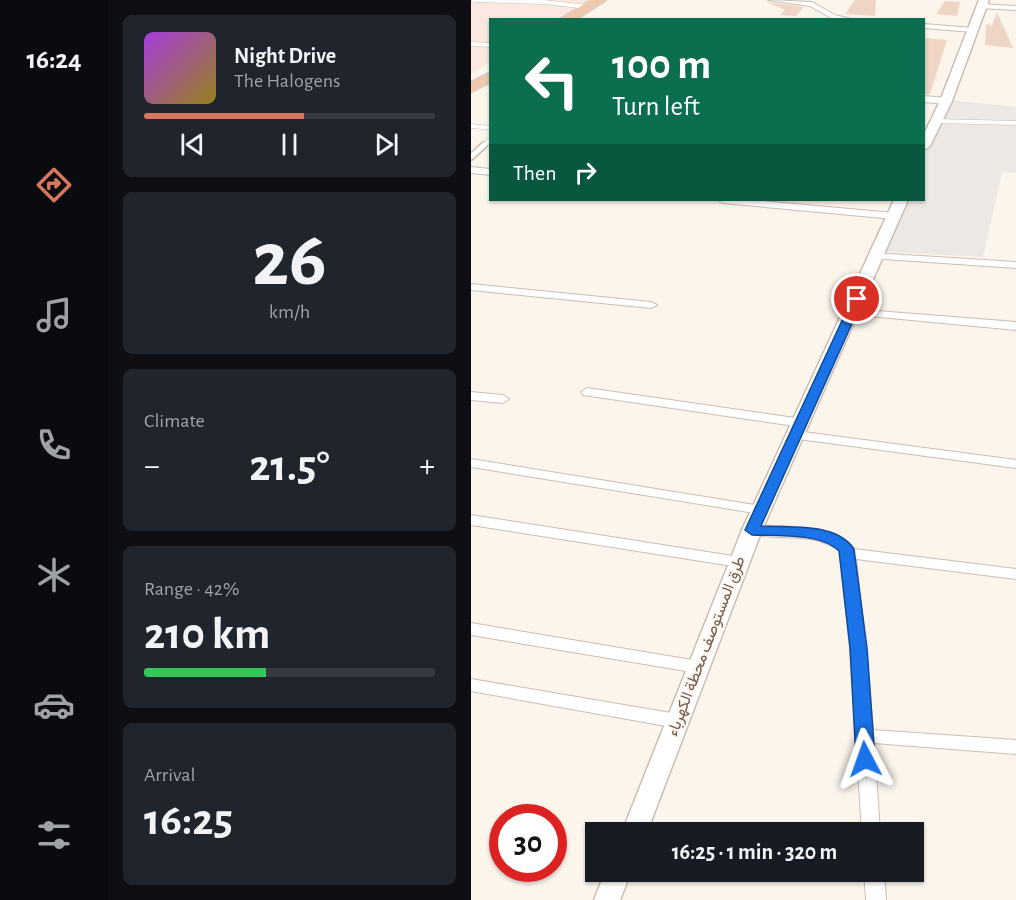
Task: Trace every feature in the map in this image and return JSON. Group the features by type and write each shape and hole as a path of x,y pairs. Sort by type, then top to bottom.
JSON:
{"highway":[{"path":"571,18 606,2"},
{"path":"471,74 489,63"},
{"path":"471,88 489,77"}],"street":[{"path":"772,0 811,4 833,17 840,18"},
{"path":"925,144 946,101 983,3 1016,8"},
{"path":"925,27 973,30"},
{"path":"925,99 946,101"},
{"path":"471,170 489,172"},
{"path":"745,201 897,208"},
{"name":"طرق المستوصف محطة الكهرباء","path":"638,822 752,530 852,312 873,256 897,208"},
{"path":"873,256 1016,265"},
{"path":"471,287 651,304"},
{"path":"852,312 1016,326"},
{"path":"587,392 1016,464"},
{"path":"471,396 503,399"},
{"path":"471,463 761,510"},
{"path":"471,520 739,562"},
{"path":"752,530 823,535 838,541 847,549 858,648 870,822"},
{"path":"847,553 1016,574"},
{"path":"471,629 698,667"},
{"path":"471,685 677,721"},
{"path":"864,736 1016,747"},
{"path":"607,900 614,882"},
{"path":"875,882 876,900"}],"lane":[{"path":"474,0 544,2 586,13"},
{"path":"471,44 489,45"},
{"path":"936,121 1016,123"},
{"path":"471,126 489,128"},
{"path":"471,157 489,141"}],"shaded area":[{"path":"471,0 600,0 567,18 489,18 489,63 471,74"},
{"path":"949,100 1016,107 1016,173 1002,172 983,257 869,251 895,201 925,201 925,145"}],"building":[{"path":"762,0 804,7 796,16 780,15 785,10"},
{"path":"855,0 876,0 875,16 845,14"},
{"path":"945,1 960,2 957,16 936,14"},
{"path":"997,12 1013,48 985,45 986,24 992,26"},
{"path":"925,38 947,40 930,94 925,94"}],"route":[{"path":"857,299 752,530 823,535 838,541 847,549 858,648 865,759"}]}
